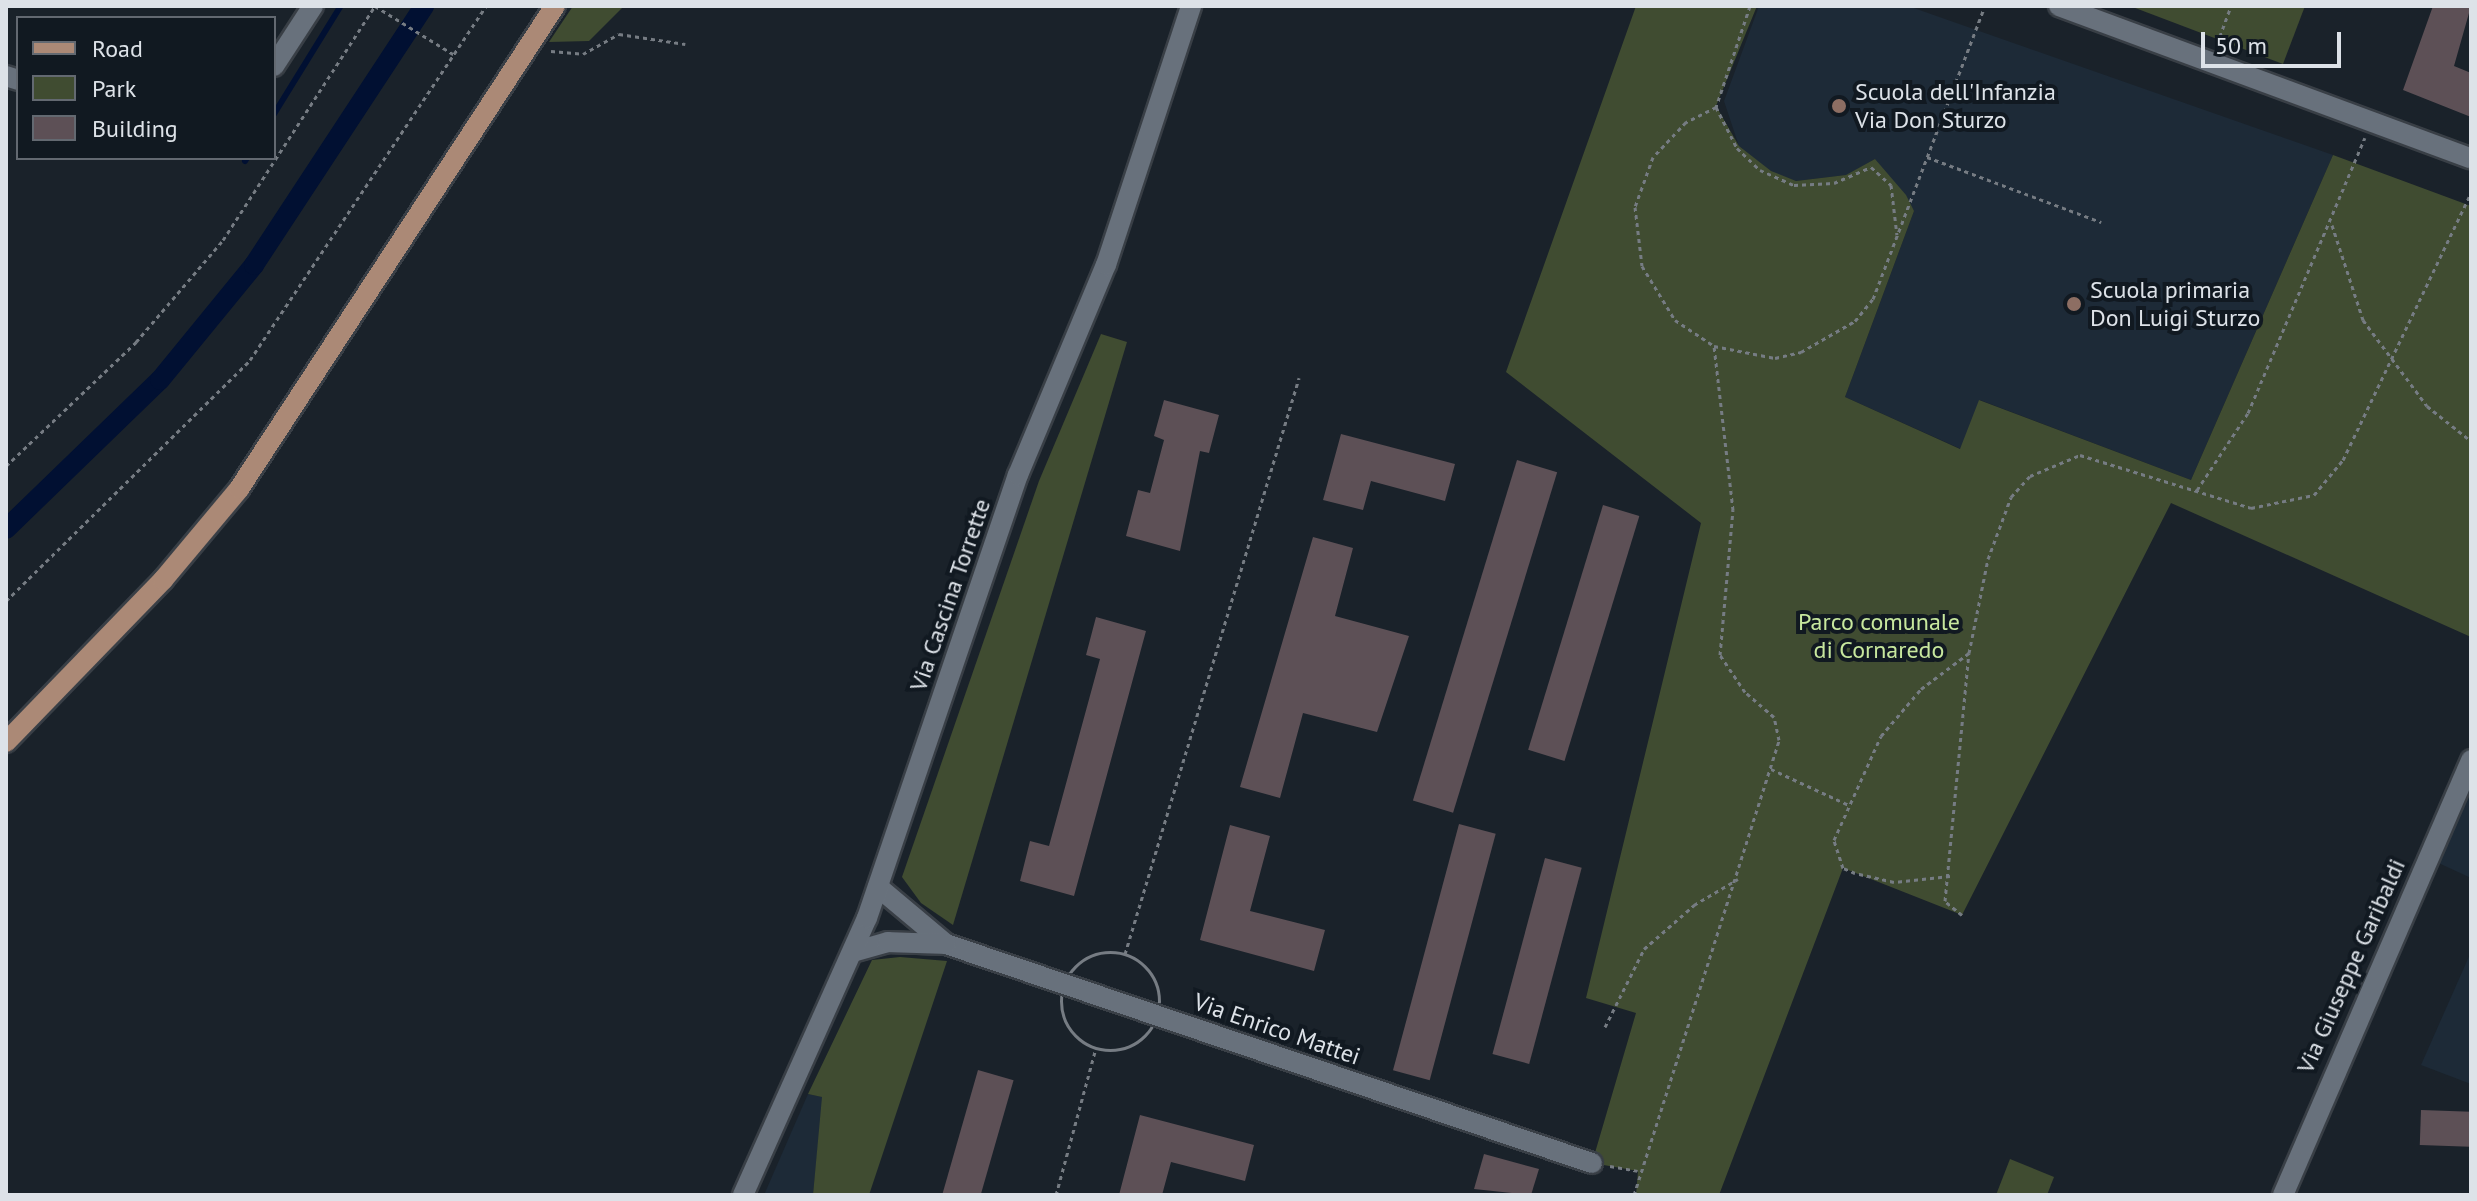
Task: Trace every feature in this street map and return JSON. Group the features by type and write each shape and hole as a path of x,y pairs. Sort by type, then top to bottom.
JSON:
{"main road":[{"path":"6,742 239,489 555,6"}],"street":[{"path":"276,63 313,6"},
{"name":"Via Cascina Torrette","path":"743,1195 853,952 878,887 1018,475 1106,265 1191,6"},
{"path":"2059,6 2471,158"},
{"name":"Via Giuseppe Garibaldi","path":"2283,1195 2471,760"},
{"name":"Via Enrico Mattei","path":"878,887 946,944"},
{"name":"Via Enrico Mattei","path":"853,952 888,942 946,944 1592,1163"}],"path":[{"path":"276,158 375,6 453,54"},
{"path":"6,601 250,360 486,6"},
{"path":"1750,6 1716,107 1686,122 1653,157 1635,207 1642,266 1653,294 1714,346 1775,358 1828,340 1873,299 1985,6"},
{"path":"2210,62 2231,6"},
{"path":"527,47 583,54 619,34 685,44"},
{"path":"1716,107 1747,160 1777,179 1815,186 1876,170 1891,185 1897,235"},
{"path":"2197,490 2248,413 2331,224 2372,121"},
{"path":"1927,157 2101,222"},
{"path":"6,466 136,342 223,240 275,160"},
{"path":"1962,915 1945,901 1950,876 1969,653 1998,524 2030,476 2080,455 2251,508 2314,495 2343,460 2389,355 2471,193"},
{"path":"2331,224 2346,283 2389,355 2427,406 2471,441"},
{"path":"1634,1195 1638,1171 1738,879 1779,740 1774,717 1745,692 1720,655 1733,510 1714,346"},
{"path":"1125,954 1299,378"},
{"path":"1950,876 1894,882 1843,868 1834,840 1849,805 1902,710 1969,653"},
{"path":"1771,769 1849,805"},
{"path":"1605,1027 1644,949 1694,905 1738,879"},
{"path":"1056,1195 1096,1048"},
{"path":"1592,1163 1638,1171"}],"shaded area":[{"name":"Scuola primaria Don Luigi Sturzo","path":"1759,6 1908,6 2333,155 2191,480 1980,400 1961,449 1845,397 1914,211 1875,159 1847,175 1796,181 1771,172 1739,146 1724,101"},
{"path":"2471,774 2471,878 2432,860"},
{"path":"2471,952 2471,1084 2421,1065"},
{"path":"808,1094 823,1097 813,1195 764,1195"}],"green space":[{"path":"573,6 624,6 589,41 549,42"},
{"name":"Parco comunale di Cornaredo","path":"1636,6 1757,6 1716,106 1739,146 1771,171 1796,181 1846,175 1875,159 1906,195 1914,211 1845,397 1960,449 1979,400 2191,480 2333,155 2471,206 2471,637 2171,503 1962,915 1843,868 1719,1195 1636,1195 1638,1171 1592,1163 1636,1013 1586,998 1701,523 1506,372"},
{"path":"2130,6 2305,6 2283,64"},
{"path":"1101,334 1127,342 953,925 921,903 902,877 1039,481"},
{"path":"900,957 947,961 869,1195 813,1195 822,1097 808,1094 872,960"},
{"path":"2010,1159 2054,1177 2047,1195 1996,1195"}],"building":[{"path":"2433,6 2471,6 2454,66 2471,73 2471,117 2403,90"},
{"path":"1164,400 1219,415 1209,453 1200,451 1180,551 1126,536 1138,490 1150,493 1164,440 1154,436"},
{"path":"1341,434 1455,464 1445,501 1371,481 1363,510 1323,500"},
{"path":"1517,460 1557,472 1453,813 1413,800"},
{"path":"1603,505 1639,516 1564,761 1528,750"},
{"path":"1313,537 1353,548 1335,616 1409,636 1377,732 1303,713 1280,798 1240,787"},
{"path":"1096,617 1146,631 1074,896 1020,881 1030,841 1049,846 1100,659 1086,655"},
{"path":"1459,824 1496,834 1430,1080 1393,1070"},
{"path":"1230,825 1270,836 1250,911 1325,930 1314,971 1200,940"},
{"path":"1545,858 1582,868 1529,1064 1492,1054"},
{"path":"978,1070 1014,1080 981,1195 942,1195"},
{"path":"2421,1110 2471,1112 2470,1147 2420,1145"},
{"path":"1140,1115 1254,1145 1245,1181 1171,1162 1162,1195 1119,1195"},
{"path":"1484,1154 1539,1169 1531,1195 1474,1189"}],"waterway":[{"path":"6,529 160,380 254,265 424,6"},
{"path":"276,111 340,7"}],"place":[{"name":"Scuola dell'Infanzia Via Don Sturzo","path":"1839,106"},
{"name":"Scuola primaria Don Luigi Sturzo","path":"2074,304"}]}
